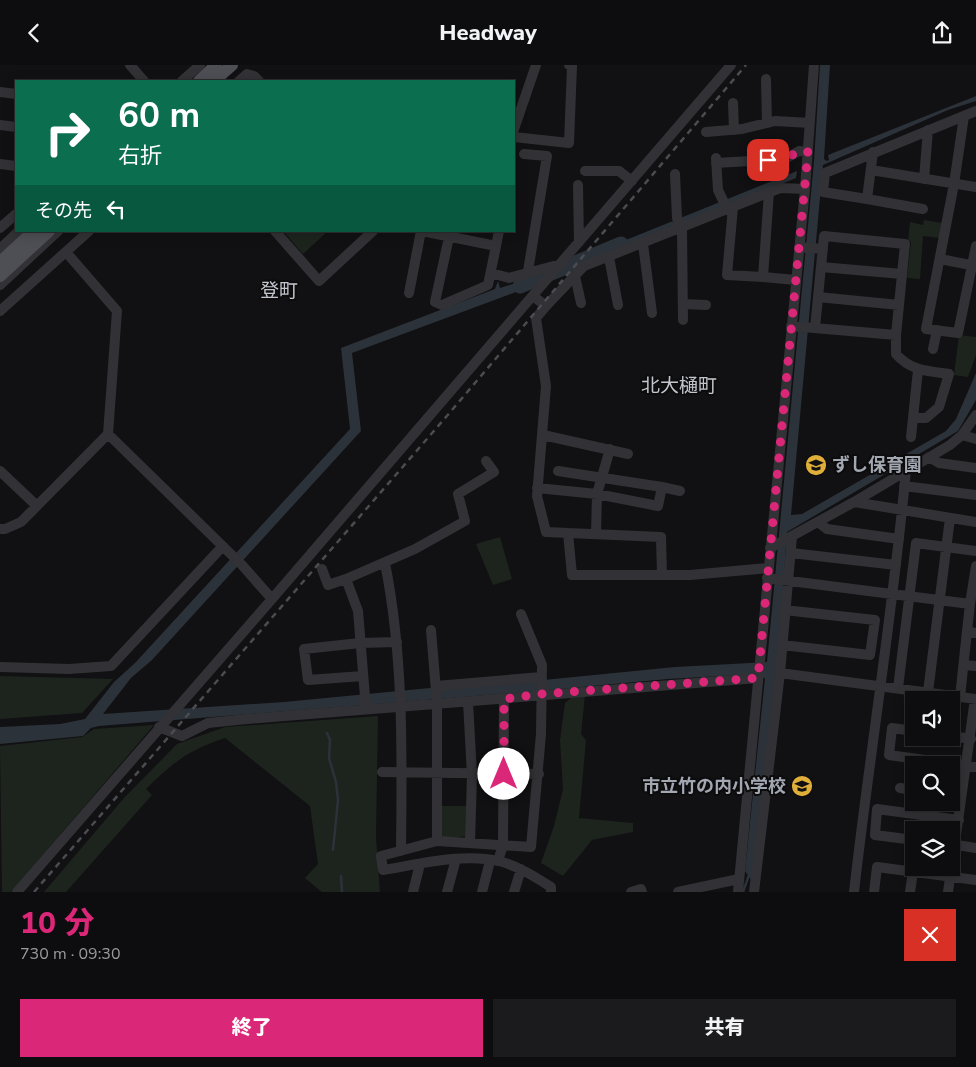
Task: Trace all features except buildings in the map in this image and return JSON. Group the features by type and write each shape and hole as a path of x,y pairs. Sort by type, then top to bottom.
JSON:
{"main road":[{"path":"200,80 216,65"},
{"path":"215,80 232,65"},
{"path":"0,262 33,232"},
{"path":"0,276 48,232"}],"street":[{"path":"130,65 143,80"},
{"path":"183,80 200,65"},
{"path":"221,80 238,65"},
{"path":"515,126 536,65"},
{"path":"515,137 569,143 572,66 569,65"},
{"path":"17,892 272,599 731,65"},
{"path":"738,892 752,764 759,663 770,575 794,327 796,281 801,247 814,65"},
{"path":"240,80 248,74 254,75 258,80"},
{"path":"766,79 767,123"},
{"path":"0,93 15,94"},
{"path":"733,103 734,130"},
{"path":"923,209 823,192 825,173 976,111"},
{"path":"964,115 954,183 926,329 958,333 974,266 976,246"},
{"path":"706,132 734,130 775,121 810,123"},
{"path":"0,125 15,127"},
{"path":"924,179 928,130"},
{"path":"796,281 727,275 727,206 718,190 716,161 785,159 799,151 808,152"},
{"path":"867,199 873,152"},
{"path":"524,154 547,156 528,271"},
{"path":"0,165 15,166"},
{"path":"871,170 976,187"},
{"path":"584,171 619,171 632,181"},
{"path":"675,174 680,224 683,320"},
{"path":"578,185 579,242"},
{"path":"662,575 660,537 546,532 537,496 546,386 536,319 584,266 643,243 680,224 727,206 780,188 805,189"},
{"path":"763,277 769,192"},
{"path":"10,240 0,228 15,215"},
{"path":"0,249 18,232"},
{"path":"0,285 57,232"},
{"path":"0,311 88,232"},
{"path":"276,232 319,281 372,232"},
{"path":"408,293 422,232"},
{"path":"426,232 496,246"},
{"path":"449,237 435,302 442,305 488,285 499,232"},
{"path":"812,328 818,297 821,267 820,249 824,236 905,244 896,335 896,354 905,364 918,370 949,374 939,407 926,418 913,417"},
{"path":"643,243 652,313"},
{"path":"801,247 820,249"},
{"path":"0,529 21,523 108,434 117,311 66,252"},
{"path":"609,257 618,305"},
{"path":"940,259 974,266"},
{"path":"491,273 509,278 528,271 558,266"},
{"path":"821,267 902,274"},
{"path":"575,275 581,303"},
{"path":"532,296 546,307"},
{"path":"818,297 899,305"},
{"path":"683,304 706,305"},
{"path":"794,327 896,335"},
{"path":"934,349 937,330"},
{"path":"911,437 918,370"},
{"path":"773,546 854,503 929,457 962,435 975,419"},
{"path":"108,434 242,565 272,599"},
{"path":"543,435 628,453"},
{"path":"962,435 976,439"},
{"path":"596,534 597,495 610,449"},
{"path":"929,457 939,463 976,468"},
{"path":"322,569 328,585 346,579 386,563 465,521 458,494 494,472 486,461"},
{"path":"0,471 37,507"},
{"path":"558,471 680,491"},
{"path":"854,892 870,754 893,593 906,471"},
{"path":"904,486 976,495"},
{"path":"537,488 597,495 658,507 662,487"},
{"path":"854,503 976,521"},
{"path":"928,691 950,518"},
{"path":"818,522 826,529 899,539"},
{"path":"568,533 572,575 770,575 787,581 970,603"},
{"path":"754,892 780,673 791,537"},
{"path":"898,688 916,543 976,551"},
{"path":"0,667 69,669 111,666 222,547"},
{"path":"791,553 896,565"},
{"path":"386,563 394,611 402,706 401,851"},
{"path":"905,839 875,835 877,809 959,820 962,797 972,767 971,739 976,699 960,697 964,665 972,632 970,603 976,565"},
{"path":"346,579 358,611 366,709"},
{"path":"782,645 870,655 874,620 784,610"},
{"path":"521,614 542,665 539,774 531,847 437,841 381,855 383,870 456,859 494,861 521,869 552,887 551,892"},
{"path":"431,630 437,703 437,841"},
{"path":"363,676 308,680 304,649 360,643 397,642"},
{"path":"964,665 976,666"},
{"path":"780,673 920,691"},
{"path":"436,686 541,677"},
{"path":"159,727 182,736 208,723 504,699 541,694 758,678"},
{"path":"482,892 502,845 504,699"},
{"path":"468,702 472,775 470,843"},
{"path":"905,730 892,728 889,755 972,767"},
{"path":"960,737 971,739"},
{"path":"382,772 472,775 539,774"},
{"path":"900,789 905,789"},
{"path":"960,845 976,847"},
{"path":"447,892 456,859"},
{"path":"413,892 420,864"},
{"path":"874,892 878,867 905,871"},
{"path":"514,892 521,869"},
{"path":"910,892 912,876"},
{"path":"943,876 976,880"},
{"path":"948,892 950,877"},
{"path":"678,892 739,879"},
{"path":"731,892 739,879"},
{"path":"632,892 641,889 642,892"}],"shaded area":[{"path":"820,65 830,65 824,159 827,161 829,160 828,155 976,96 976,101 948,110 823,165 791,515 802,514 946,431 956,419 976,373 976,400 958,431 787,532 780,633 752,881 745,871 765,678 740,675 668,679 99,726 91,728 83,736 0,744 0,727 60,724 85,719 114,682 135,663 350,429 341,348 495,289 498,281 500,288 541,275 532,286 352,353 361,431 152,660 131,678 103,714 284,702 430,688 454,689 675,667 767,662 814,161"},
{"path":"797,171 796,178 604,255 601,250"},
{"path":"924,220 943,223 940,238 923,236 920,279 907,278 911,242 908,241 910,222 923,225"},
{"path":"284,232 327,232 303,254"},
{"path":"959,335 976,337 976,355 968,377 954,375"},
{"path":"500,537 512,579 493,585 476,544"},
{"path":"0,676 113,679 82,713 0,719"},
{"path":"585,695 581,734 586,740 579,818 633,823 633,832 592,840 563,876 541,863 554,826 563,789 560,740 565,703 573,696"},
{"path":"378,716 376,837 380,892 322,892 305,878 318,864 310,806 225,738 191,752 173,764 146,789 152,795 66,892 44,892 124,798 177,744 225,727"},
{"path":"154,725 11,892 2,892 0,746 82,737 94,729"},
{"path":"441,806 468,806 468,836 444,839 441,835"}],"waterway":[{"path":"520,286 621,244"},
{"path":"327,733 330,740 329,758 336,782 338,800 333,850"},
{"path":"743,892 749,875"},
{"path":"341,876 342,892"}],"railway":[{"path":"34,892 446,417 746,65"}],"place":[{"name":"ずし保育園","path":"816,465"},
{"name":"市立竹の内小学校","path":"802,786"}],"district":[{"name":"登町","path":"279,290"},
{"name":"北大樋町","path":"679,385"}],"route":[{"path":"504,774 504,699 541,694 708,680 758,678 808,152 799,151 785,159 768,160"}]}
